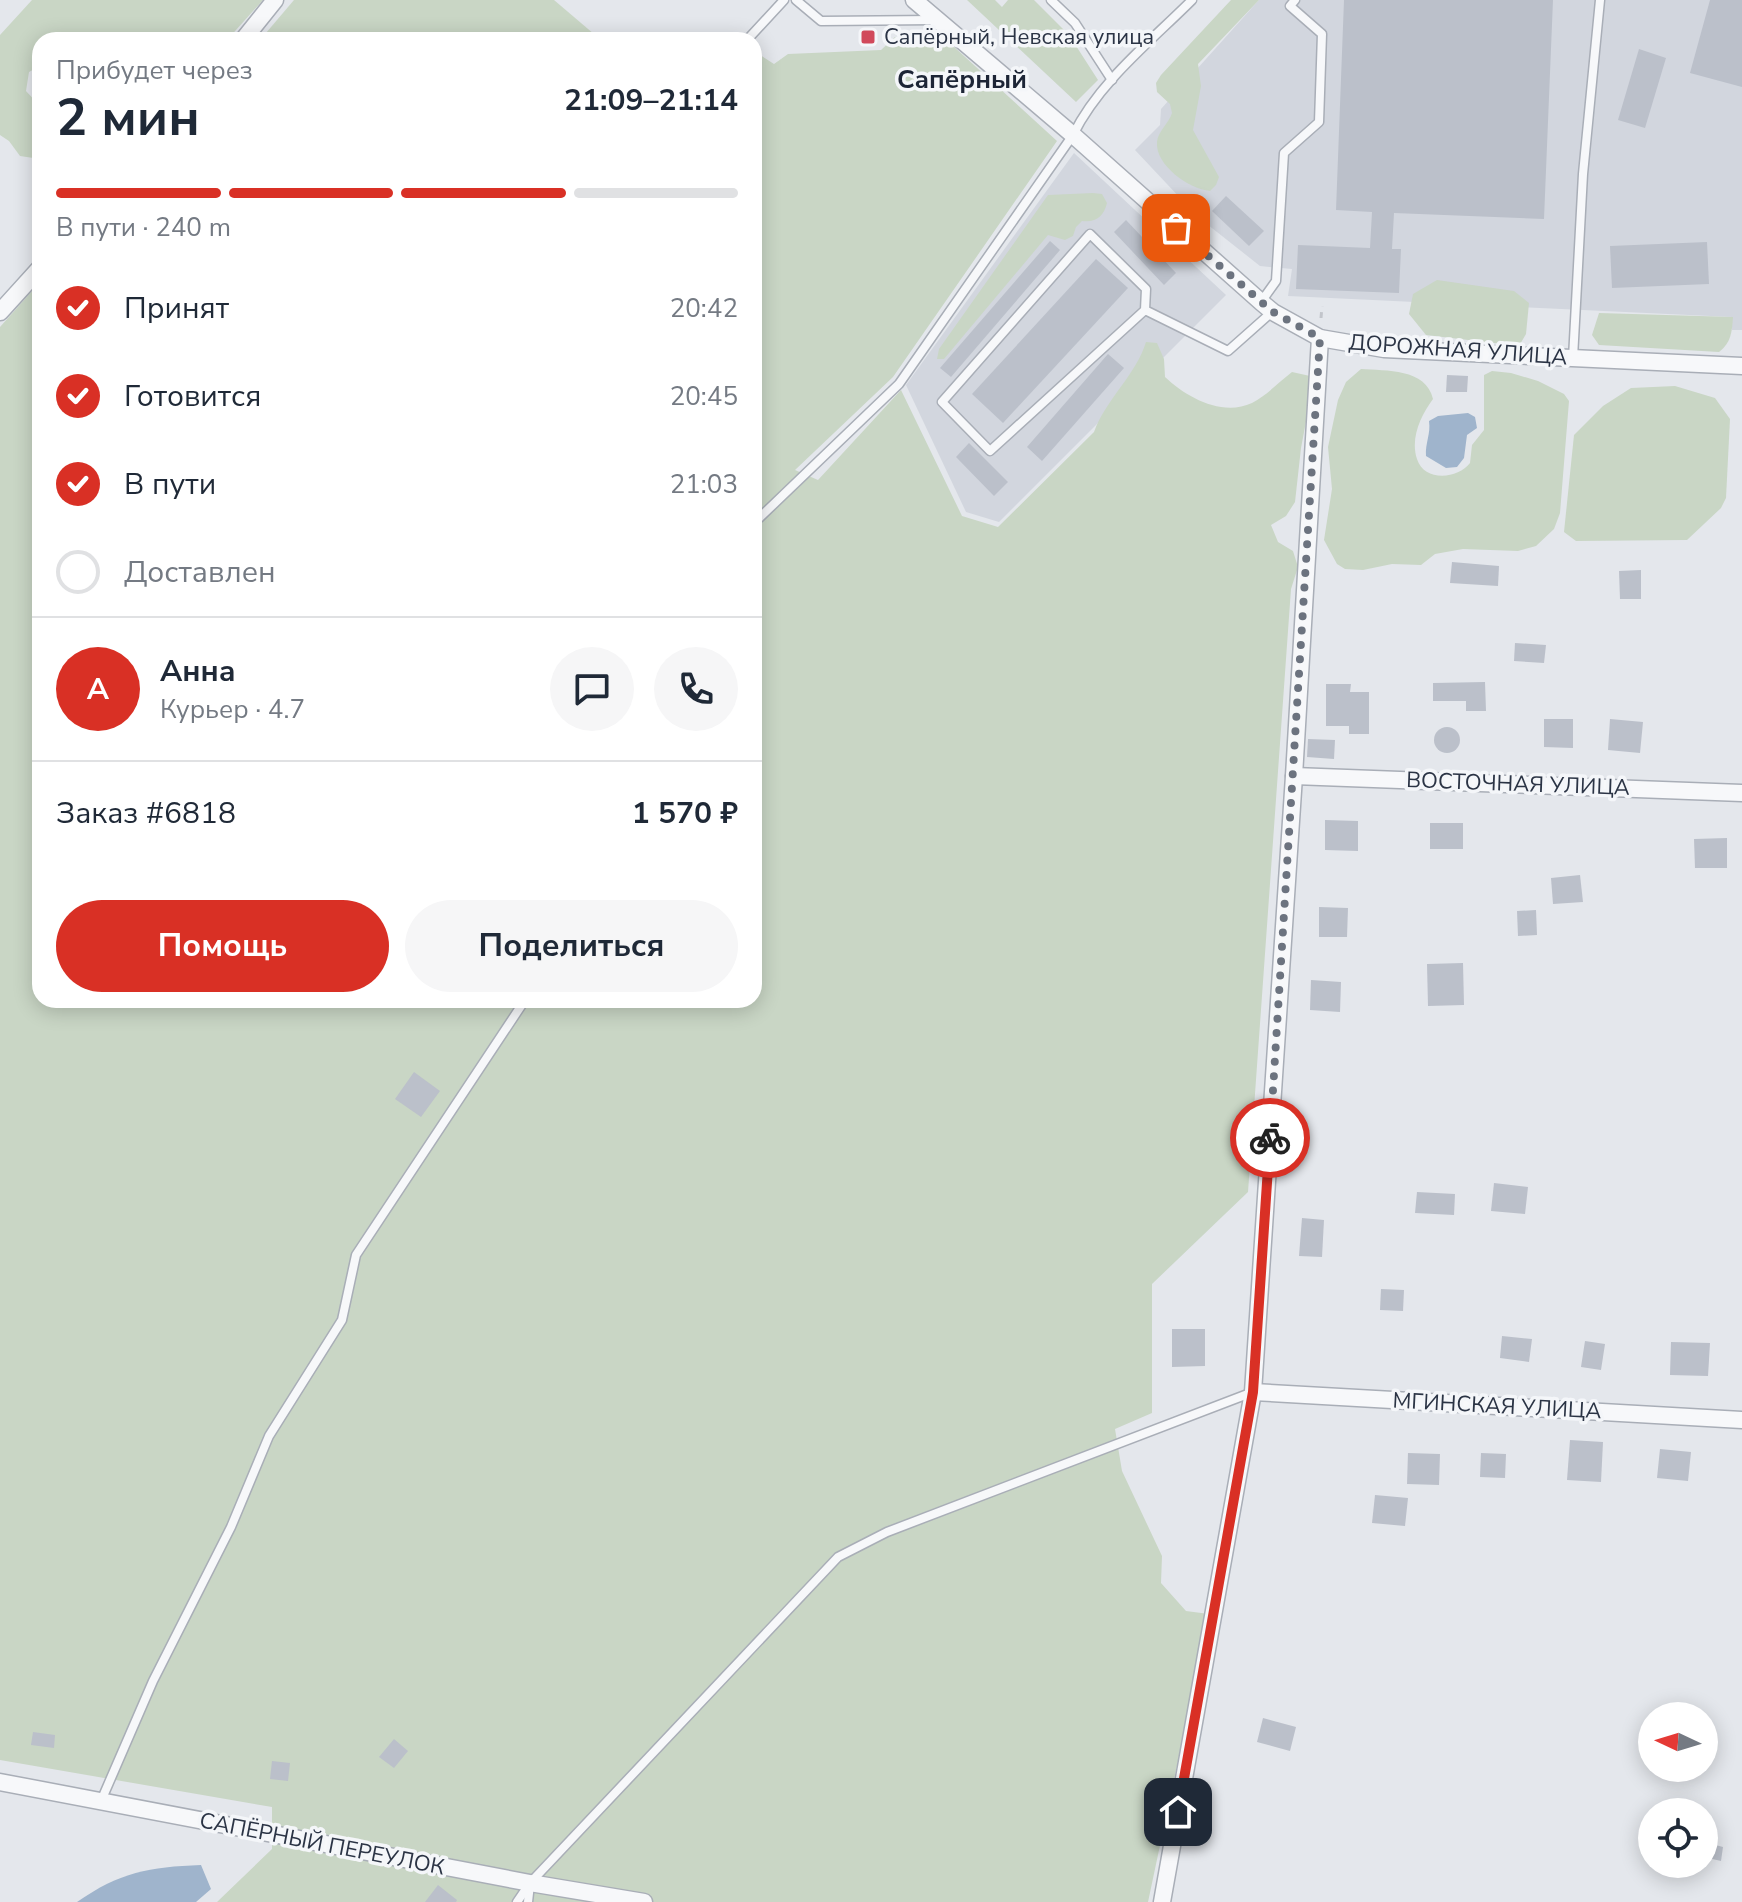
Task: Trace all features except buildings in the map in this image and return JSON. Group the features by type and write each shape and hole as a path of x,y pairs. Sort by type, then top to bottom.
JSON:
{"street":[{"path":"249,32 275,0"},
{"name":"ДОРОЖНАЯ УЛИЦА","path":"914,0 1073,135 1267,307 1320,338 1384,349 1742,366"},
{"path":"0,312 32,277"},
{"path":"1162,1902 1253,1392 1320,338"},
{"name":"ВОСТОЧНАЯ УЛИЦА","path":"1294,776 1742,793"},
{"name":"МГИНСКАЯ УЛИЦА","path":"1253,1392 1742,1420"},
{"name":"САПЁРНЫЙ ПЕРЕУЛОК","path":"0,1782 644,1902"}],"lane":[{"path":"754,32 784,0"},
{"path":"796,0 821,21 936,20"},
{"path":"1051,0 1075,23 1112,80"},
{"path":"762,515 899,384 1073,135 1083,114 1112,80 1192,0"},
{"path":"1145,310 1228,351 1267,307 1276,281 1284,153 1319,122 1322,34 1290,6 1295,0"},
{"path":"1573,358 1583,174 1600,0"},
{"path":"1090,234 1146,289 1145,310 990,451 942,402 1090,234"},
{"path":"101,1802 153,1681 231,1527 269,1436 342,1320 356,1255 520,1008"},
{"path":"517,1902 530,1883 838,1557 887,1532 1253,1392"},
{"path":"528,1902 530,1883"}],"shaded area":[{"path":"1259,0 1742,0 1742,330 1732,330 1732,317 1288,296 1292,269 1260,266 1198,217 1135,150 1160,125 1161,109"},
{"path":"1074,153 1226,295 999,522 966,512 906,385"}],"green space":[{"path":"32,0 263,0 234,32 32,32 32,70 29,72 26,91 32,97 32,158 20,156 0,135 0,35"},
{"path":"294,0 554,0 592,32 267,32"},
{"path":"967,0 995,0 1002,7 1008,0 1034,0 1069,35 1098,80 1076,102"},
{"path":"1231,0 1259,0 1198,64 1201,86 1193,130 1219,177 1210,191 1183,181 1161,159 1157,142 1172,113 1170,104 1157,92 1156,83"},
{"path":"941,35 1057,141 893,377 795,470 818,480 901,390 962,516 998,527 1094,432 1146,342 1157,343 1164,359 1165,377 1194,398 1217,406 1241,407 1252,403 1292,372 1310,376 1295,502 1286,516 1271,525 1278,542 1293,551 1298,567 1291,589 1248,1192 1152,1284 1152,1413 1115,1429 1122,1471 1162,1556 1161,1583 1186,1611 1209,1614 1148,1902 217,1902 272,1849 272,1807 0,1760 0,327 32,291 32,1008 762,1008 762,56 774,64 788,54 881,50 895,37"},
{"path":"1102,194 1107,203 1104,212 1095,220 1082,221 1073,236 1065,240 1048,235 944,359 937,359 939,349 1048,195"},
{"path":"1437,280 1514,291 1529,303 1526,334 1519,346 1426,335 1409,314 1413,294"},
{"path":"1599,313 1733,317 1730,337 1719,352 1599,345 1592,335"},
{"path":"1361,369 1404,373 1414,376 1429,389 1433,399 1418,427 1415,451 1427,472 1442,476 1458,472 1470,463 1472,445 1484,430 1484,375 1492,371 1511,373 1538,381 1564,394 1569,401 1560,513 1554,529 1536,546 1518,551 1463,549 1435,554 1421,565 1392,564 1363,570 1345,569 1337,564 1324,540 1332,489 1328,447 1338,400 1346,382"},
{"path":"1675,386 1715,398 1730,419 1726,498 1721,508 1687,540 1576,541 1564,532 1574,435 1603,406 1631,388"}],"water":[{"path":"1468,413 1475,417 1477,428 1467,435 1464,458 1457,467 1446,468 1426,456 1429,421 1438,416"},
{"path":"201,1865 211,1889 196,1902 77,1902 107,1884 136,1873"}],"way so far":[{"path":"1176,228 1273,312 1320,338 1270,1138"}],"place":[{"name":"Сапёрный, Невская улица","path":"868,37"}],"district":[{"name":"Сапёрный","path":"962,79"}],"route":[{"path":"1178,1812 1253,1392 1270,1138"}]}
